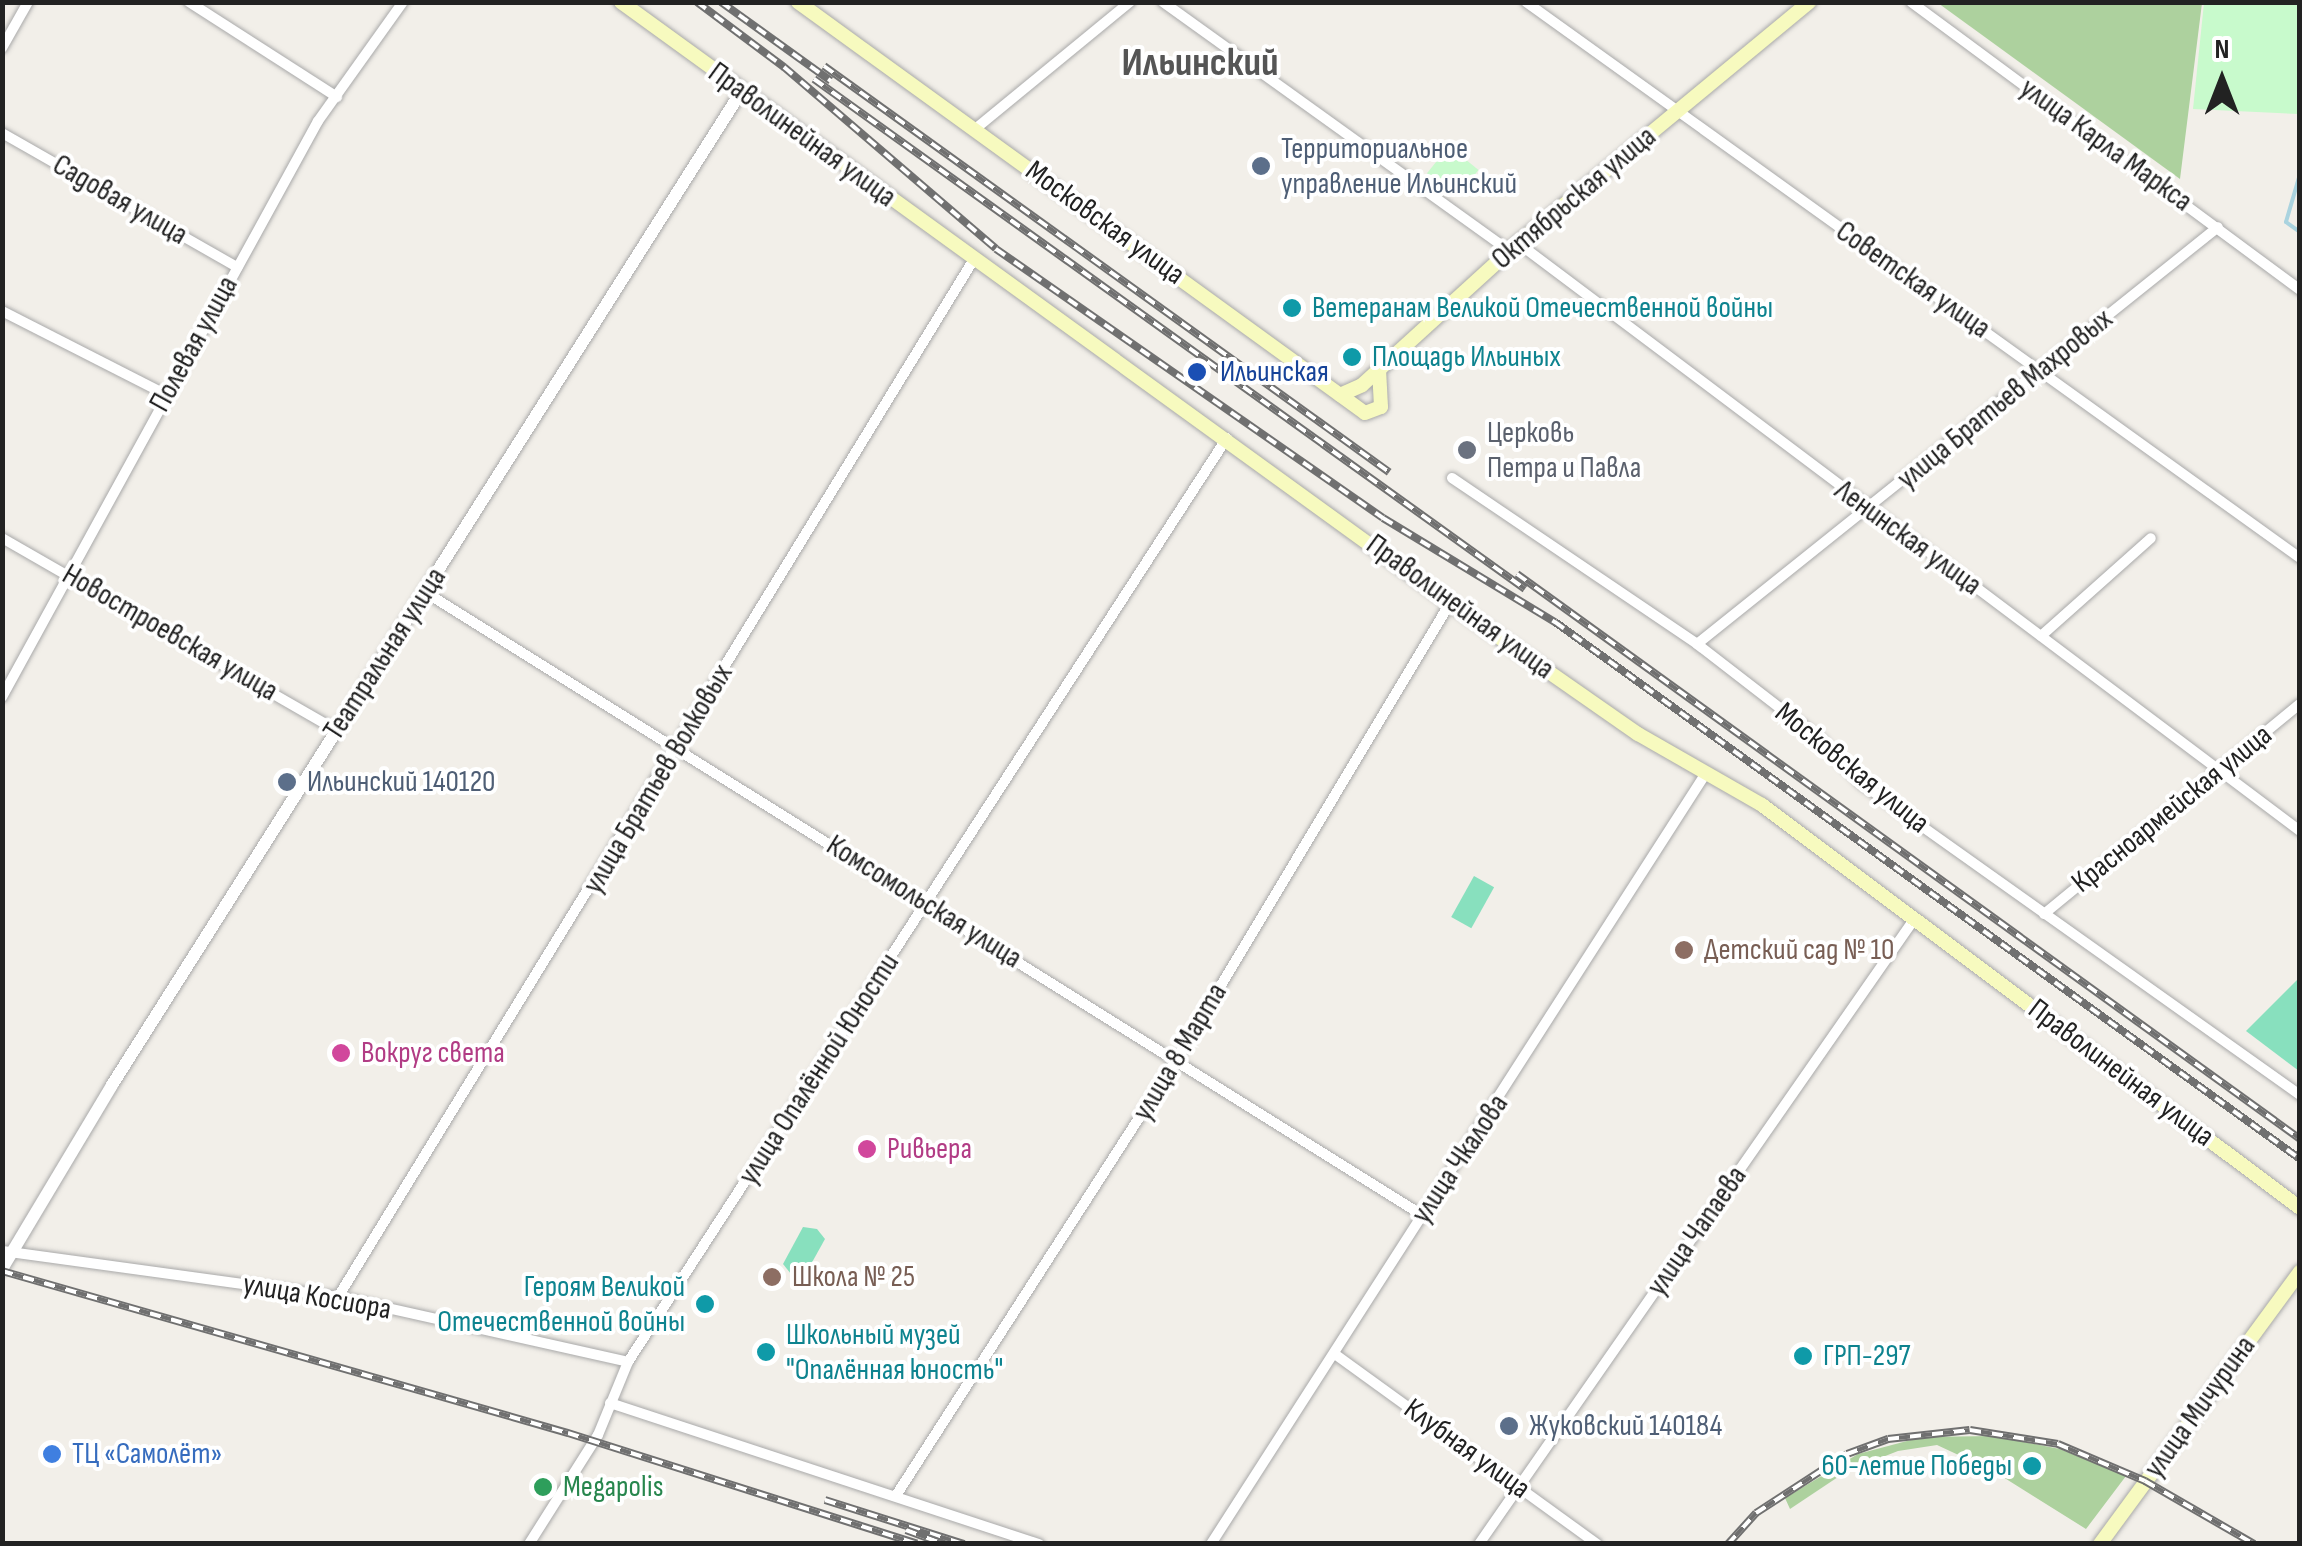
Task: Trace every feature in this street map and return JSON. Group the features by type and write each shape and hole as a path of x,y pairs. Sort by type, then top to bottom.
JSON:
{"main road":[{"name":"Праволинейная улица","path":"621,2 974,259 1228,436 1450,603 1638,734 1762,805 2300,1208"},
{"name":"Московская улица","path":"798,2 1366,413 1378,410 1378,370"},
{"name":"Октябрьская улица","path":"1340,395 1378,370 1514,247 1808,2"},
{"name":"улица Мичурина","path":"2100,1544 2300,1272"}],"street":[{"path":"2,48 28,2"},
{"path":"189,2 337,97"},
{"name":"Полевая улица","path":"2,697 164,394 237,267 337,97 403,2"},
{"path":"974,130 1130,2"},
{"name":"Ленинская улица","path":"1163,2 1514,247 2300,831"},
{"name":"Советская улица","path":"1526,2 1674,114 2041,369 2300,558"},
{"name":"улица Карла Маркса","path":"1911,2 2300,290"},
{"name":"Театральная улица","path":"2,1269 8,1252 741,92"},
{"name":"Садовая улица","path":"2,132 237,267"},
{"name":"улица Братьев Махровых","path":"1697,644 2218,227"},
{"name":"улица Братьев Волковых","path":"338,1298 974,259"},
{"path":"2,311 164,394"},
{"name":"улица Опалённой Юности","path":"529,1544 576,1472 628,1362 1228,436"},
{"name":"Московская улица","path":"1452,478 1697,644 1821,740 1860,783 2300,1095"},
{"name":"Новостроевская улица","path":"2,538 336,730"},
{"path":"2041,636 2150,538"},
{"name":"Комсомольская улица","path":"426,592 1422,1215"},
{"name":"улица 8 Марта","path":"897,1494 1175,1062 1450,603"},
{"name":"Красноармейская улица","path":"2044,914 2300,704"},
{"name":"улица Чкалова","path":"1211,1544 1336,1355 1706,773"},
{"name":"улица Чапаева","path":"1480,1544 1916,918"},
{"name":"улица Косиора","path":"8,1252 338,1298 628,1362"},
{"name":"Клубная улица","path":"1336,1355 1598,1544"},
{"path":"610,1402 1039,1544"}],"green space":[{"path":"1938,3 2202,3 2180,179"},
{"path":"2204,3 2299,3 2299,114 2193,109"},
{"path":"1449,146 1479,170 1457,197 1427,173"},
{"path":"1474,876 1494,887 1471,928 1451,917"},
{"path":"2299,978 2299,1071 2246,1031"},
{"path":"803,1227 817,1229 825,1239 805,1275 791,1274 783,1264"},
{"path":"1993,1436 2060,1449 2126,1476 2086,1529 1995,1472 1937,1445 1898,1451 1847,1471 1790,1509 1785,1498 1858,1454 1922,1437"}],"waterway":[{"path":"2300,174 2286,222 2300,232"}],"railway":[{"path":"697,2 784,67 996,249 1383,518 1555,622 2300,1159"},
{"path":"721,2 831,81"},
{"path":"824,66 1389,472"},
{"path":"814,79 1525,589"},
{"path":"1517,574 2300,1139"},
{"path":"2,1271 568,1433 917,1544"},
{"path":"1728,1544 1756,1513 1847,1454 1888,1439 1970,1430 2058,1444 2145,1481 2254,1544"},
{"path":"825,1500 964,1544"},
{"path":"906,1530 944,1544"}],"place":[{"name":"Территориальное управление Ильинский","path":"1261,166"},
{"name":"Ветеранам Великой Отечественной войны","path":"1292,308"},
{"name":"Площадь Ильиных","path":"1352,357"},
{"name":"Ильинская","path":"1197,372"},
{"name":"Церковь Петра и Павла","path":"1467,450"},
{"name":"Ильинский 140120","path":"287,782"},
{"name":"Детский сад № 10","path":"1684,950"},
{"name":"Вокруг света","path":"341,1053"},
{"name":"Ривьера","path":"867,1149"},
{"name":"Школа № 25","path":"772,1277"},
{"name":"Героям Великой Отечественной войны","path":"705,1304"},
{"name":"Школьный музей \"Опалённая юность\"","path":"766,1352"},
{"name":"ГРП-297","path":"1803,1356"},
{"name":"Жуковский 140184","path":"1509,1426"},
{"name":"ТЦ «Самолёт»","path":"52,1454"},
{"name":"60-летие Победы","path":"2032,1466"},
{"name":"Megapolis","path":"543,1487"}],"district":[{"name":"Ильинский","path":"1200,63"}]}
